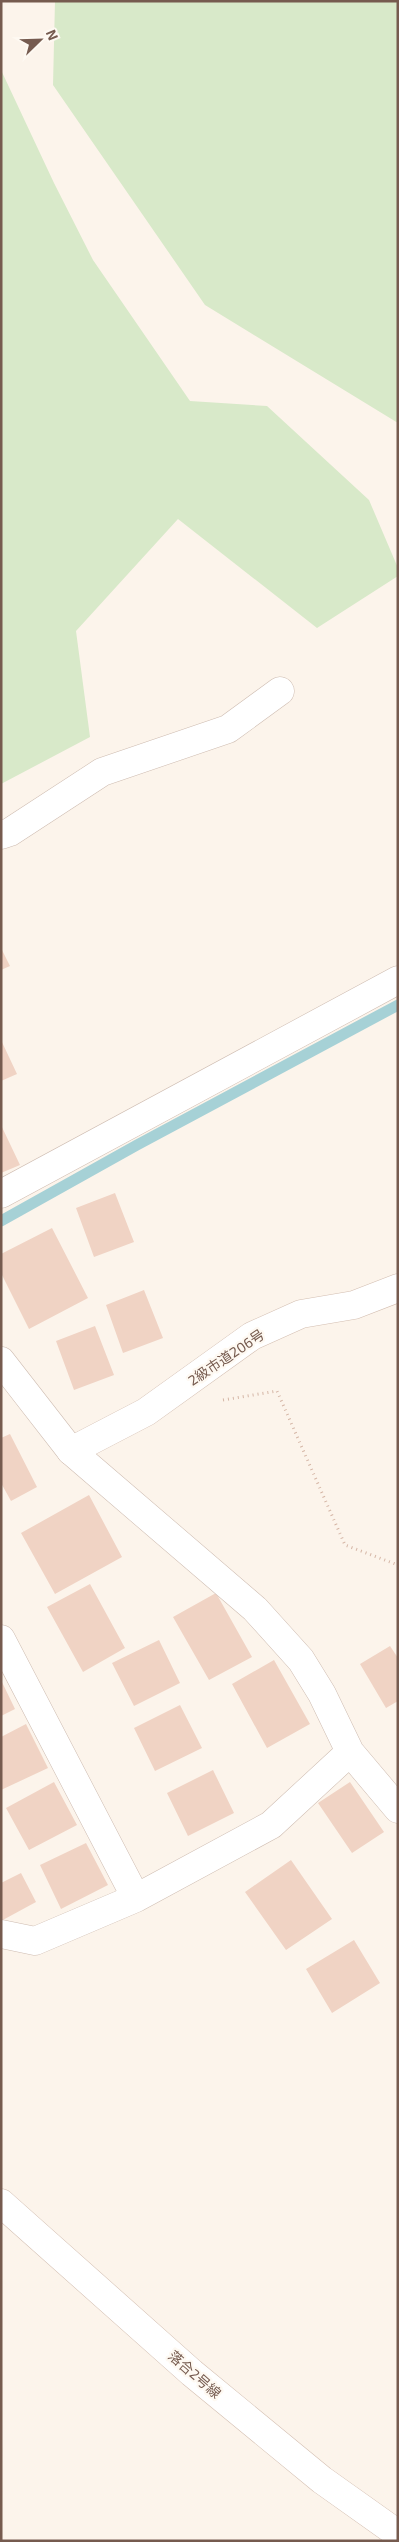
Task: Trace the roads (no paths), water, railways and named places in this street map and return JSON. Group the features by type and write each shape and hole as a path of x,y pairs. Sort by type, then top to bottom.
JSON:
{"street":[{"path":"1,834 10,832 102,772 228,729 280,691"},
{"path":"1,1194 398,980"},
{"name":"2級市道206号","path":"71,1451 146,1412 252,1336 301,1314 354,1305 398,1288"},
{"path":"1,1361 71,1451 255,1609 301,1660 322,1694 350,1752 398,1810"},
{"path":"1,1639 136,1898"},
{"path":"1,1934 35,1941 136,1898 271,1825 350,1752"},
{"name":"落合2号線","path":"1,2203 215,2392 322,2480 398,2534"}],"waterway":[{"path":"1,1221 137,1145 398,1005"}]}
